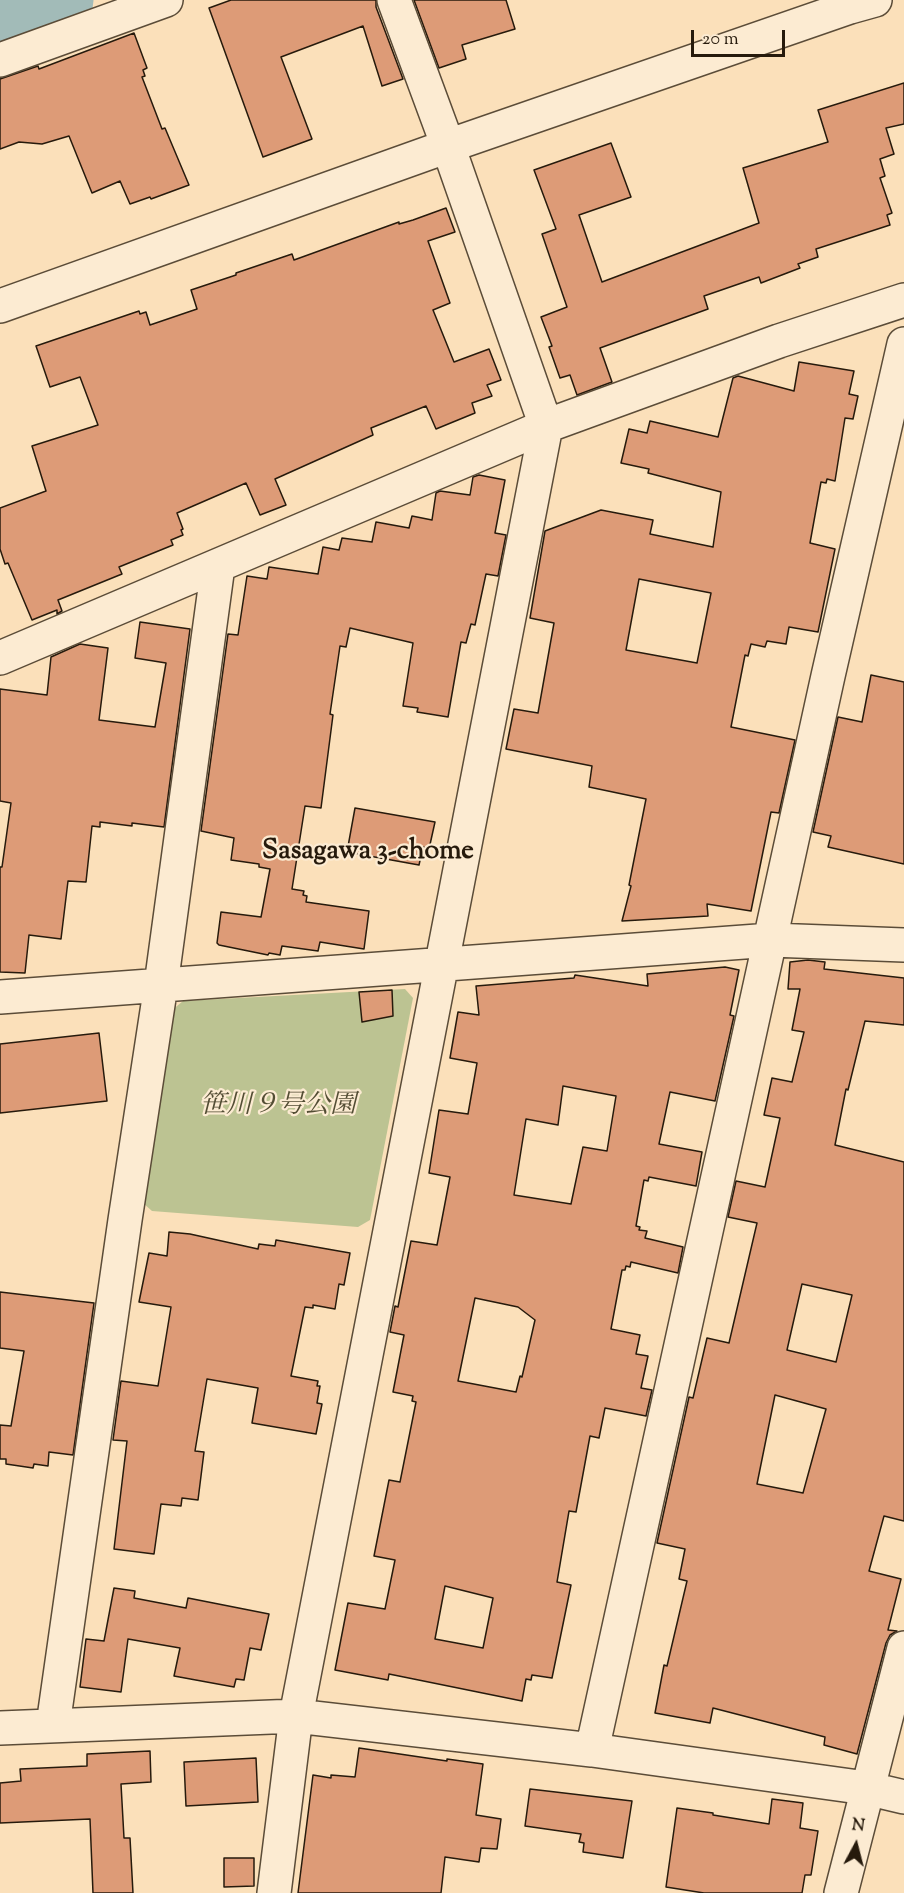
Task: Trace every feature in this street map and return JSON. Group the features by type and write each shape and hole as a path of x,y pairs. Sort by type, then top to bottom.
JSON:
{"street":[{"path":"0,60 166,0"},
{"path":"274,1893 296,1716 546,426 394,0"},
{"path":"0,306 448,146 875,0"},
{"path":"0,658 546,426 779,341 904,300"},
{"path":"592,1750 828,676 904,344"},
{"path":"53,1725 161,984 218,566"},
{"path":"0,997 771,940 904,945"},
{"path":"841,1893 866,1788 904,1648"},
{"path":"0,1728 296,1716 592,1750 866,1788 904,1797"}],"green space":[{"name":"笹川９号公園","path":"405,989 413,998 370,1220 358,1227 152,1211 143,1203 171,1011 183,1001"}],"building":[{"path":"231,0 376,0 376,7 403,79 382,86 363,26 281,57 312,139 263,157 209,8"},
{"path":"414,0 506,0 515,29 462,45 466,59 439,68"},
{"path":"134,33 147,68 143,70 145,76 142,77 162,129 165,128 189,185 130,204 120,181 92,193 69,136 42,144 19,142 0,149 0,79 38,66 39,69"},
{"path":"904,83 904,124 886,128 894,154 880,159 885,176 880,178 892,213 887,215 890,225 816,249 818,257 798,264 800,268 761,283 759,277 704,296 708,309 600,348 612,382 577,395 570,375 560,378 549,347 552,346 541,317 567,307 542,234 556,229 534,170 611,143 631,197 579,215 602,282 759,223 743,168 828,142 818,110"},
{"path":"446,208 455,232 428,241 450,303 433,310 454,362 489,349 501,380 487,385 492,396 472,403 475,413 436,429 426,406 371,428 373,435 275,479 286,505 260,515 246,483 177,513 183,535 171,540 173,545 119,567 122,574 58,600 62,611 57,614 57,610 32,620 0,549 0,508 46,491 32,446 98,425 80,377 50,387 36,346 139,311 140,314 146,312 150,325 197,309 191,290 292,254 294,260 399,222 399,224 413,220"},
{"path":"799,362 854,371 849,394 858,396 853,419 845,418 835,481 827,479 826,483 821,482 810,543 835,549 818,632 789,627 786,644 767,641 765,647 751,644 748,656 745,655 731,727 795,740 779,813 771,812 751,911 707,904 708,916 622,921 631,886 629,885 646,799 589,787 592,766 506,749 514,709 538,713 554,623 530,618 545,531 601,510 653,520 650,534 713,547 721,492 648,473 649,469 621,463 629,429 647,433 650,421 718,437 733,378 738,376 794,391","holes":["639,579 711,593 697,663 626,650"]},
{"path":"479,475 505,480 495,533 506,535 498,576 486,574 475,625 471,624 466,643 461,642 448,717 417,712 418,708 403,706 413,643 350,628 346,647 340,646 330,714 333,715 321,808 305,806 292,889 304,891 303,895 307,896 306,902 369,911 364,949 320,942 318,951 282,946 280,955 269,953 268,955 219,945 217,943 221,912 261,917 270,869 259,867 259,864 231,860 234,838 201,831 228,634 238,635 247,576 267,579 269,567 318,574 323,547 339,550 342,538 372,542 376,522 409,528 412,516 432,520 436,493 440,491 470,495 473,477"},
{"path":"140,622 190,629 164,827 100,822 100,827 92,826 86,882 68,881 61,939 29,935 25,973 0,972 0,867 2,867 11,803 0,801 0,689 47,695 51,657 80,644 108,648 99,720 155,727 166,663 135,658"},
{"path":"871,675 904,682 904,864 828,847 831,836 813,832 838,717 862,722"},
{"path":"355,808 435,822 429,849 423,847 419,865 347,852"},
{"path":"808,960 825,962 824,969 904,978 904,1025 865,1021 848,1090 846,1089 835,1145 904,1162 904,1521 884,1516 869,1571 901,1579 888,1630 897,1631 890,1635 886,1643 857,1754 824,1745 825,1737 713,1708 710,1723 655,1713 664,1665 667,1666 687,1581 679,1579 685,1549 657,1543 689,1397 693,1398 707,1338 729,1343 757,1223 728,1217 736,1181 765,1187 780,1118 764,1115 772,1078 792,1082 804,1032 792,1030 800,989 788,989 790,962","holes":["802,1284 852,1295 836,1362 787,1350","775,1395 826,1409 803,1493 757,1484"]},
{"path":"725,967 739,970 730,1015 734,1016 715,1101 670,1092 659,1144 702,1152 696,1186 649,1177 648,1181 644,1180 636,1226 640,1227 639,1230 647,1231 645,1238 683,1247 678,1273 631,1262 630,1267 626,1266 625,1270 622,1270 611,1329 640,1335 636,1354 648,1356 641,1388 652,1390 646,1416 605,1408 599,1438 590,1436 576,1512 569,1511 557,1582 571,1585 552,1678 532,1675 531,1680 526,1679 522,1701 389,1674 388,1680 335,1670 348,1603 385,1609 395,1560 374,1556 389,1480 400,1482 416,1402 412,1401 413,1396 393,1392 404,1335 390,1332 395,1306 398,1307 411,1241 437,1245 450,1177 429,1173 439,1110 468,1114 477,1063 450,1058 458,1012 479,1015 476,986 574,978 575,975 648,986 647,974","holes":["563,1086 616,1096 607,1151 583,1147 571,1204 514,1195 526,1119 558,1125","475,1298 518,1307 535,1320 522,1377 520,1376 516,1392 458,1381","445,1586 493,1598 483,1648 435,1639"]},
{"path":"392,990 393,1016 362,1022 359,992"},
{"path":"99,1033 107,1101 0,1113 0,1044"},
{"path":"169,1232 190,1234 258,1249 259,1244 275,1246 276,1240 350,1253 344,1285 339,1284 335,1309 313,1305 313,1308 305,1307 291,1376 318,1381 317,1386 320,1386 317,1403 322,1404 316,1434 252,1423 258,1388 207,1379 195,1451 204,1452 198,1500 182,1498 181,1506 161,1504 154,1554 114,1549 127,1441 113,1440 121,1381 158,1386 171,1307 139,1302 149,1253 167,1256"},
{"path":"0,1292 94,1303 73,1455 49,1452 48,1466 34,1464 33,1468 6,1464 6,1459 0,1459 0,1425 11,1426 24,1351 0,1348"},
{"path":"114,1588 135,1591 134,1598 186,1608 188,1598 269,1614 261,1650 250,1648 244,1680 236,1679 234,1687 174,1676 180,1648 128,1639 121,1692 80,1687 86,1639 104,1641"},
{"path":"359,1748 483,1764 476,1815 501,1819 497,1849 481,1848 479,1862 445,1857 441,1893 298,1893 313,1775 331,1778 331,1775 355,1777"},
{"path":"150,1751 151,1782 121,1784 124,1838 130,1838 133,1893 93,1893 90,1819 0,1823 0,1783 21,1781 20,1769 87,1766 87,1754"},
{"path":"256,1758 258,1802 186,1806 184,1762"},
{"path":"530,1789 632,1801 623,1858 583,1852 584,1843 579,1842 581,1834 525,1826"},
{"path":"772,1799 803,1803 800,1828 818,1831 811,1875 805,1875 802,1893 704,1893 666,1887 677,1808 769,1824"},
{"path":"224,1858 254,1858 254,1886 224,1887"}],"waterway":[{"path":"0,24 65,0"}],"district":[{"name":"Sasagawa 3-chome","path":"368,853"}]}
